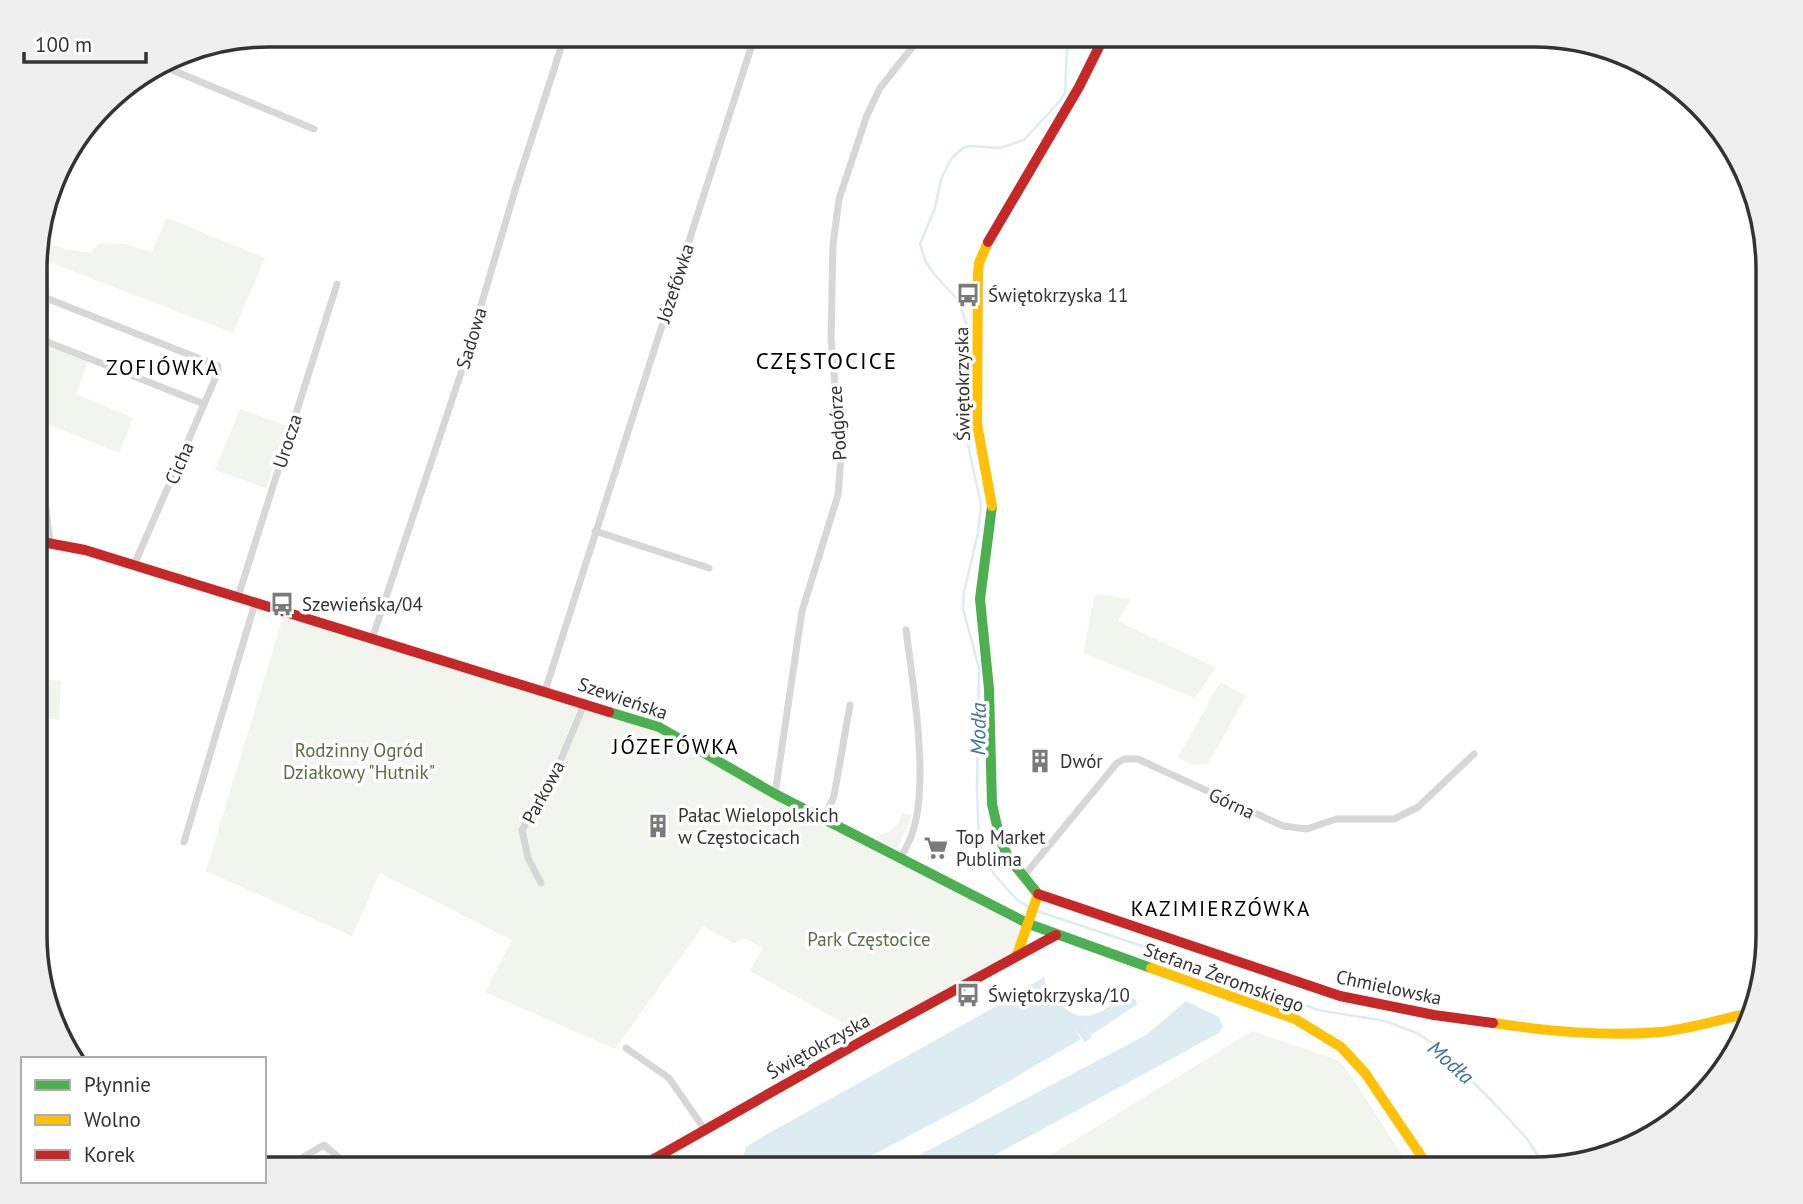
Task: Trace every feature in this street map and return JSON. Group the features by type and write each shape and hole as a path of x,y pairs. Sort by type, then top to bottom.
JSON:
{"street":[{"name":"Sadowa","path":"373,639 461,373 561,47"},
{"name":"Józefówka","path":"545,691 751,47"},
{"name":"Podgórze","path":"775,794 802,611 838,495 841,459 831,338 833,245 839,199 867,115 880,88 912,47"},
{"name":"Świętokrzyska","path":"1036,900 1008,857 1000,839 992,804 989,690 980,599 992,508 976,424 979,263 1099,47"},
{"path":"172,70 314,129"},
{"name":"Urocza","path":"238,597 337,284"},
{"name":"Cicha","path":"47,298 218,366 218,372 134,565"},
{"path":"47,342 204,404"},
{"path":"47,518 50,542"},
{"path":"595,531 709,568"},
{"name":"Szewieńska","path":"47,542 134,565 585,702 668,731 824,820 1030,920"},
{"path":"184,842 255,603"},
{"path":"900,859 912,834 917,811 919,778 914,695 906,630"},
{"name":"Parkowa","path":"541,883 528,858 522,830 553,778 585,702"},
{"path":"824,820 834,796 850,705"},
{"name":"Górna","path":"1023,877 1117,763 1124,759 1138,759 1283,827 1307,829 1336,819 1394,819 1418,807 1474,754"},
{"path":"1017,955 1036,900"},
{"name":"Chmielowska","path":"1036,900 1340,996 1434,1015 1546,1031 1616,1034 1664,1031 1740,1015"},
{"name":"Stefana Żeromskiego","path":"1030,920 1056,935 1295,1019 1327,1037 1365,1073 1422,1156"},
{"name":"Świętokrzyska","path":"658,1157 1056,935"},
{"path":"626,1048 669,1078 705,1130"},
{"path":"304,1157 324,1145 338,1157"}],"green space":[{"path":"167,218 265,258 233,333 49,262 50,244 90,253 100,243 124,244 152,252"},
{"path":"47,345 89,358 76,394 133,418 119,453 47,424"},
{"path":"240,409 287,426 266,488 215,470"},
{"path":"1095,594 1131,599 1118,621 1216,668 1195,698 1083,653"},
{"path":"283,617 578,708 550,775 520,830 553,778 585,702 659,727 775,794 1029,924 1017,955 869,1037 750,971 763,948 744,938 734,943 703,926 615,1049 485,992 512,940 380,873 352,936 206,871"},
{"path":"47,680 61,681 59,720 47,718"},
{"path":"1220,682 1246,696 1208,764 1192,765 1178,757"},
{"path":"902,813 912,815 897,850 877,839 879,835 894,828"},
{"path":"1252,1031 1337,1060 1346,1068 1403,1156 1048,1156"}],"shaded area":[{"path":"1044,977 1051,995 1074,1014 1082,1016 1098,1012 1130,993 1137,1002 1091,1035 1080,1022 1092,1037 1085,1042 1073,1027 1081,1039 971,1103 870,1157 743,1157 746,1147 762,1137"},
{"path":"1186,1001 1219,1017 1223,1026 1219,1033 992,1156 917,1156 1146,1035"}],"waterway":[{"name":"Modła","path":"1030,908 1016,899 994,874 983,854 979,839 979,668 963,609 981,505 964,426 967,326 959,301 934,274 925,260 920,244 935,208 941,179 951,159 969,146 1000,148 1024,140 1065,93 1068,47"},
{"name":"Modła","path":"1037,911 1166,954 1318,1010 1385,1021 1417,1033 1438,1047 1493,1102 1527,1139 1538,1156"}],"traffic: fast":[{"path":"992,506 980,599 989,689 992,804 1000,839 1008,857 1038,894"},
{"path":"609,712 659,727 775,794 1029,924 1151,968"}],"traffic: slow":[{"path":"988,242 979,263 978,274 977,424 992,506"},
{"path":"1017,955 1038,894"},
{"path":"1151,968 1295,1019 1341,1047 1365,1073 1421,1156"},
{"path":"1493,1023 1619,1034 1682,1029 1740,1015"}],"traffic: jam":[{"path":"988,242 1079,87 1099,47"},
{"path":"47,543 85,550 609,712"},
{"path":"1038,894 1340,996 1434,1015 1493,1023"},
{"path":"658,1157 1056,935"}],"place":[{"name":"Świętokrzyska 11","path":"968,295"},
{"name":"Szewieńska/04","path":"282,604"},
{"name":"Dwór","path":"1040,761"},
{"name":"Pałac Wielopolskich w Częstocicach","path":"658,826"},
{"name":"Top Market Publima","path":"936,848"},
{"name":"Świętokrzyska/10","path":"968,995"}],"district":[{"name":"CZĘSTOCICE","path":"827,360"},
{"name":"ZOFIÓWKA","path":"163,367"},
{"name":"JÓZEFÓWKA","path":"676,746"},
{"name":"KAZIMIERZÓWKA","path":"1221,908"}],"park label":[{"name":"Rodzinny Ogród Działkowy \"Hutnik\"","path":"359,761"},
{"name":"Park Częstocice","path":"869,939"}]}
